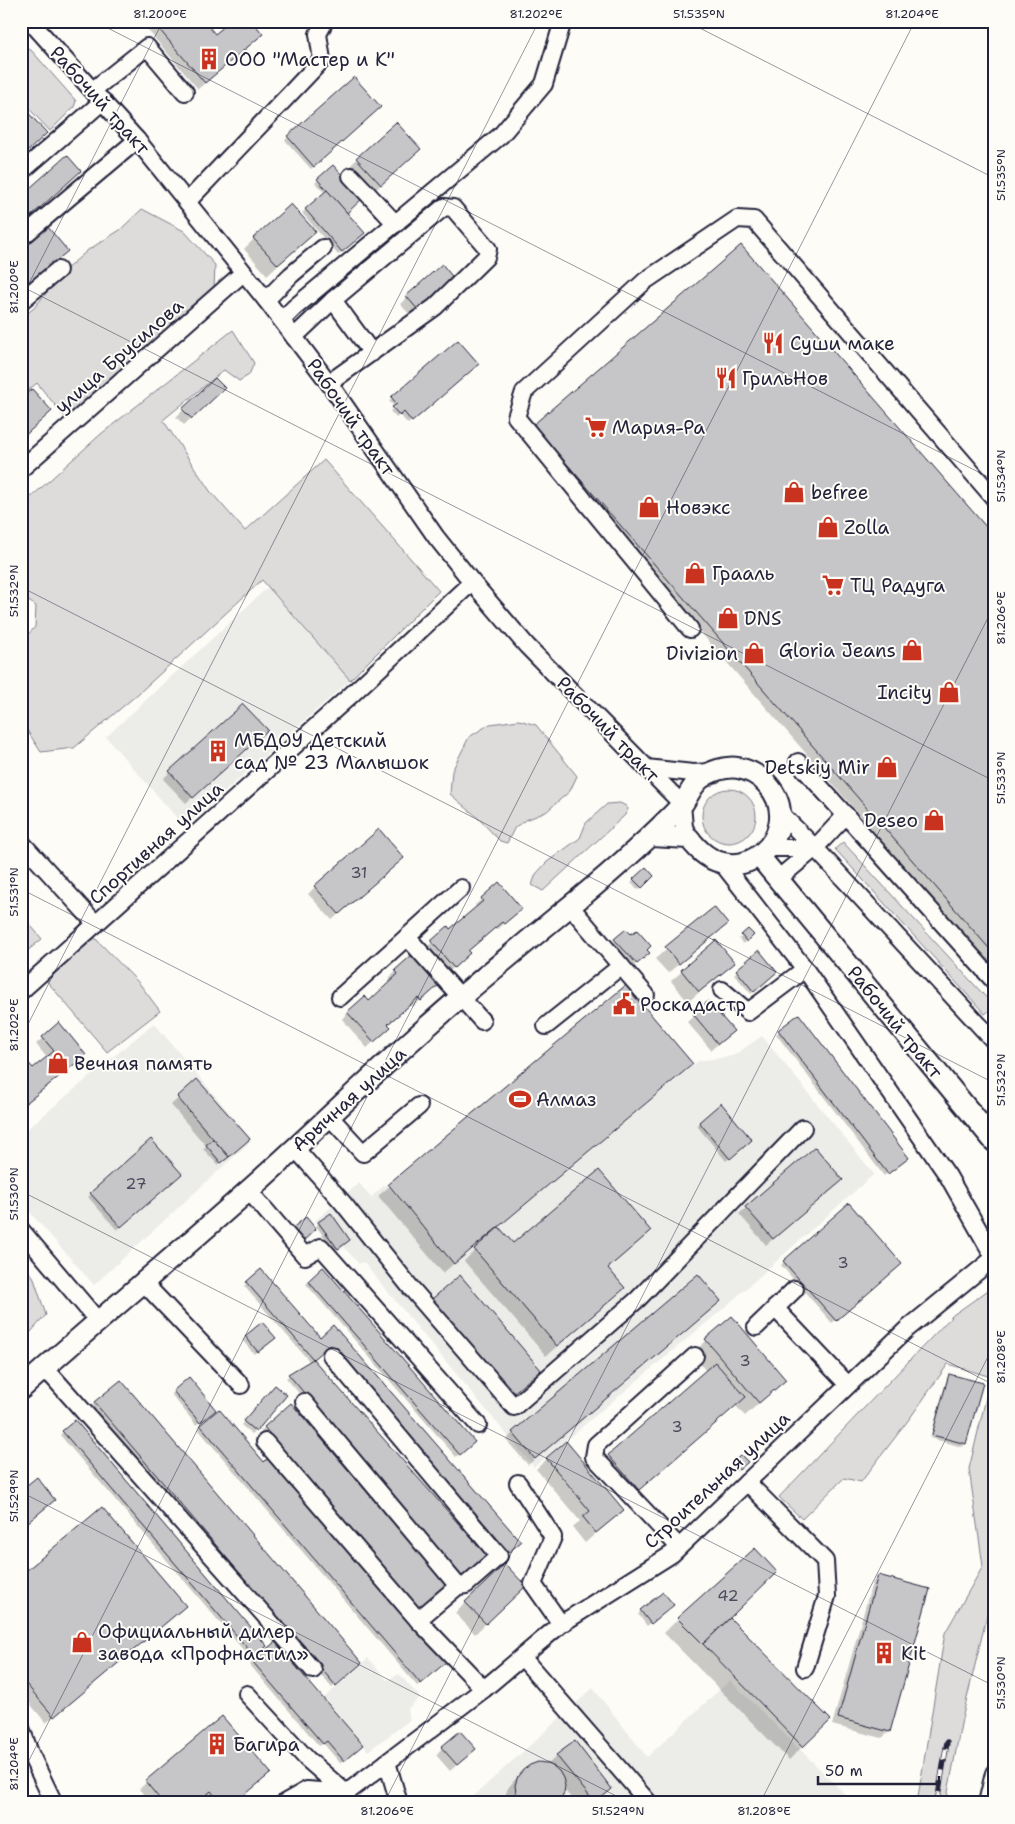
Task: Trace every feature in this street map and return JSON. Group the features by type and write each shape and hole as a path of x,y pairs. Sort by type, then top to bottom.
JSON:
{"main road":[{"path":"651,836 688,838 697,850 709,859 735,864 747,862 763,852 775,837 779,826 780,813 777,800 771,788 751,772 738,768 725,768 712,772 700,779 682,804"},
{"name":"Арычная улица","path":"21,1389 249,1190 461,997 651,836 682,804"},
{"name":"Рабочий тракт","path":"763,852 778,879 994,1141"}],"street":[{"name":"Рабочий тракт","path":"30,21 137,140 282,320 330,383 436,537 472,582 527,646 682,804"},
{"path":"187,202 322,60 318,34 325,21"},
{"path":"282,320 501,135 544,84 563,21"},
{"path":"21,172 147,47 185,92"},
{"path":"21,238 137,140"},
{"path":"351,176 396,224"},
{"path":"294,337 333,300 444,208 453,208 488,249 486,257 435,307 330,383"},
{"path":"690,628 516,417 524,392 645,281 737,219 754,220 994,498"},
{"path":"266,300 291,274 323,248"},
{"path":"21,301 58,270"},
{"name":"улица Брусилова","path":"21,468 243,273"},
{"path":"333,300 372,353"},
{"name":"Спортивная улица","path":"21,991 351,695 472,582"},
{"path":"798,762 994,980"},
{"path":"646,768 693,773 712,772"},
{"path":"682,804 684,827 688,838"},
{"path":"780,813 993,1039"},
{"path":"778,879 815,848 846,815"},
{"path":"21,842 96,924"},
{"path":"763,852 815,848"},
{"path":"722,863 805,969 948,1176 994,1258"},
{"path":"340,997 461,888"},
{"path":"570,906 646,995"},
{"path":"407,937 482,1021"},
{"path":"546,1026 621,966"},
{"path":"722,990 748,1012 805,969"},
{"path":"330,1117 363,1153 419,1106"},
{"path":"295,1148 343,1203 411,1288 514,1407 638,1300 803,1128"},
{"path":"249,1190 305,1256 321,1246 478,1425"},
{"path":"21,1230 98,1321"},
{"name":"Строительная улица","path":"339,1798 484,1689 561,1624 672,1554 906,1329 994,1258"},
{"path":"143,1282 242,1385"},
{"path":"756,1327 795,1289"},
{"path":"775,1308 848,1385"},
{"path":"331,1355 499,1556 466,1585 458,1586 418,1620"},
{"path":"679,1547 594,1457 596,1445 695,1356"},
{"path":"45,1368 313,1670"},
{"path":"304,1402 458,1586"},
{"path":"265,1442 418,1620 484,1689"},
{"path":"518,1482 553,1537 533,1584 561,1624"},
{"path":"747,1482 825,1561 827,1596 805,1668"},
{"path":"522,1657 649,1803"},
{"path":"247,1694 307,1759 339,1798"},
{"path":"21,1728 26,1757 54,1803"},
{"path":"387,1762 399,1803"},
{"path":"987,1803 994,1773"},
{"path":"284,1803 307,1790 339,1798"}],"shaded area":[{"path":"24,48 31,50 76,101 74,107 50,131 21,100 21,51"},
{"path":"142,209 184,231 215,265 214,288 111,377 78,410 64,416 37,383 21,396 21,318 34,308 64,271 88,250 120,230"},
{"path":"233,330 254,363 249,375 239,381 224,370 163,420 210,491 245,531 324,460 439,591 350,680 262,580 139,693 74,748 41,752 21,721 21,642 35,627 36,606 21,596 21,506 101,434"},
{"path":"268,587 350,680 185,827 106,737"},
{"path":"519,720 536,725 577,776 570,791 546,812 526,820 515,827 507,843 500,841 477,817 450,794 452,771 469,737 490,724"},
{"path":"724,789 734,789 744,793 752,801 756,816 752,831 744,839 734,843 724,843 714,839 706,831 702,821 702,811 706,801 714,793"},
{"path":"620,803 628,809 625,815 543,891 532,885 536,874 547,862 580,838 586,823 607,804"},
{"path":"843,842 994,1007 985,1014 835,849"},
{"path":"21,914 42,939 21,956"},
{"path":"95,938 139,983 160,1011 107,1052 45,979"},
{"path":"154,1023 252,1140 94,1285 21,1202 21,1134"},
{"path":"762,1036 874,1174 724,1308 534,1467 363,1262 359,1264 344,1247 337,1253 315,1221 359,1183 371,1197 386,1184 455,1264 698,1061 733,1056"},
{"path":"21,1263 33,1276 46,1315 21,1343"},
{"path":"994,1286 994,1586 962,1719 946,1803 917,1803 945,1633 983,1566 969,1469 991,1377 948,1364 861,1482 844,1478 802,1519 779,1497 953,1315"},
{"path":"368,1658 387,1680 399,1674 420,1697 408,1709 410,1720 368,1751 324,1698"},
{"path":"730,1680 854,1803 466,1803 593,1688 647,1757"}],"building":[{"name":"ООО \"Мастер и К\"","path":"152,21 204,21 215,34 231,21 252,21 263,34 205,83"},
{"path":"354,77 381,107 314,167 287,136"},
{"path":"21,105 47,133 26,153 21,149"},
{"path":"396,122 421,149 381,185 356,158"},
{"path":"67,155 81,171 21,225 21,196"},
{"path":"333,165 363,198 347,213 317,179"},
{"path":"327,190 365,233 342,252 305,209"},
{"path":"291,204 316,232 278,265 253,238"},
{"path":"47,226 68,251 21,290 21,248"},
{"name":"ТЦ Радуга","path":"741,245 994,536 994,954 533,425"},
{"path":"442,264 455,280 419,311 406,296"},
{"path":"458,340 479,364 412,422 404,412 400,416 392,407 397,404 391,397"},
{"path":"215,378 225,388 192,419 182,409"},
{"path":"32,389 52,411 21,439 21,398"},
{"name":"МБДОУ Детский сад № 23 Малышок","path":"243,704 268,730 193,798 169,771"},
{"path":"379,829 404,858 339,914 314,886"},
{"path":"646,867 654,876 642,888 633,879"},
{"path":"499,882 522,909 504,924 502,922 468,951 470,953 454,968 431,941 448,926 450,929 483,901 481,898"},
{"path":"714,907 728,924 679,964 665,947"},
{"path":"626,929 631,934 637,930 651,946 647,950 650,953 637,964 614,939"},
{"path":"748,929 754,935 747,942 741,935"},
{"path":"716,940 735,963 699,992 681,970"},
{"path":"759,950 777,972 754,992 736,970"},
{"path":"413,954 440,984 421,1001 418,998 388,1024 391,1027 374,1042 347,1012 365,996 369,1001 398,974 395,970"},
{"path":"626,985 693,1064 454,1264 388,1184"},
{"path":"708,1001 734,1031 718,1044 693,1014"},
{"path":"799,1014 909,1158 888,1174 778,1030"},
{"name":"Вечная память","path":"59,1022 86,1055 21,1107 21,1057 33,1068 54,1051 42,1037"},
{"path":"197,1079 250,1139 229,1157 177,1097"},
{"path":"721,1103 752,1140 730,1159 699,1122"},
{"path":"151,1139 182,1174 121,1227 90,1193"},
{"path":"213,1139 229,1157 221,1163 206,1145"},
{"path":"815,1147 843,1180 773,1239 745,1207"},
{"path":"599,1170 651,1231 608,1268 625,1288 557,1346 474,1249 499,1227 513,1243"},
{"path":"849,1203 902,1264 836,1321 783,1261"},
{"path":"331,1213 350,1240 338,1249 318,1222"},
{"path":"306,1217 316,1229 301,1243 290,1230"},
{"path":"323,1267 475,1442 460,1455 308,1281"},
{"path":"261,1269 320,1337 333,1325 521,1542 509,1552 330,1345 313,1359 246,1282"},
{"path":"698,1274 721,1301 535,1459 512,1432"},
{"path":"460,1275 541,1370 512,1394 432,1299"},
{"path":"732,1316 786,1380 759,1403 705,1339"},
{"path":"262,1322 276,1338 258,1352 245,1336"},
{"path":"313,1359 488,1557 463,1579 288,1374"},
{"path":"715,1362 746,1397 639,1490 608,1455"},
{"path":"949,1374 983,1383 966,1444 932,1435"},
{"path":"189,1377 216,1410 200,1423 173,1391"},
{"path":"121,1380 362,1663 336,1686 94,1402"},
{"path":"275,1385 287,1395 256,1432 243,1421"},
{"path":"291,1403 447,1586 419,1610 264,1427"},
{"path":"219,1409 264,1462 271,1455 446,1662 421,1684 200,1425"},
{"path":"75,1420 267,1646 255,1657 62,1431"},
{"path":"566,1441 624,1510 596,1533 583,1517 590,1511 546,1458"},
{"path":"741,1455 748,1462 739,1470 732,1463"},
{"path":"37,1477 55,1500 21,1528 21,1490"},
{"name":"Официальный дилер завода «Профнастил»","path":"102,1507 186,1606 54,1717 21,1678 21,1575"},
{"path":"755,1548 777,1572 703,1644 677,1618"},
{"path":"505,1564 526,1586 486,1624 465,1602"},
{"name":"Kit","path":"878,1575 930,1589 890,1732 838,1718"},
{"path":"663,1592 674,1605 651,1624 640,1610"},
{"path":"730,1618 831,1720 803,1747 703,1644"},
{"path":"275,1642 363,1745 344,1761 327,1741 323,1744 252,1661"},
{"name":"Багира","path":"222,1716 271,1773 235,1803 221,1803 211,1791 197,1803 163,1803 145,1781"},
{"path":"460,1731 476,1749 457,1765 441,1747"},
{"path":"575,1741 612,1789 595,1803 556,1755"},
{"path":"538,1762 553,1766 563,1778 564,1793 558,1803 522,1803 516,1793 515,1785 518,1776 530,1765"}],"railway":[{"path":"937,1803 947,1742"}],"place":[{"name":"ООО \"Мастер и К\"","path":"209,59"},
{"name":"Суши маке","path":"773,343"},
{"name":"ГрильНов","path":"726,378"},
{"name":"Мария-Ра","path":"596,427"},
{"name":"befree","path":"794,492"},
{"name":"Новэкс","path":"649,507"},
{"name":"Zolla","path":"828,527"},
{"name":"Грааль","path":"695,573"},
{"name":"ТЦ Радуга","path":"833,585"},
{"name":"DNS","path":"728,618"},
{"name":"Gloria Jeans","path":"912,650"},
{"name":"Divizion","path":"754,653"},
{"name":"Incity","path":"949,692"},
{"name":"МБДОУ Детский сад № 23 Малышок","path":"218,751"},
{"name":"Detskiy Mir","path":"887,767"},
{"name":"Deseo","path":"934,820"},
{"name":"Роскадастр","path":"624,1004"},
{"name":"Вечная память","path":"58,1063"},
{"name":"Алмаз","path":"520,1099"},
{"name":"Официальный дилер завода «Профнастил»","path":"82,1642"},
{"name":"Kit","path":"884,1653"},
{"name":"Багира","path":"217,1744"}]}
